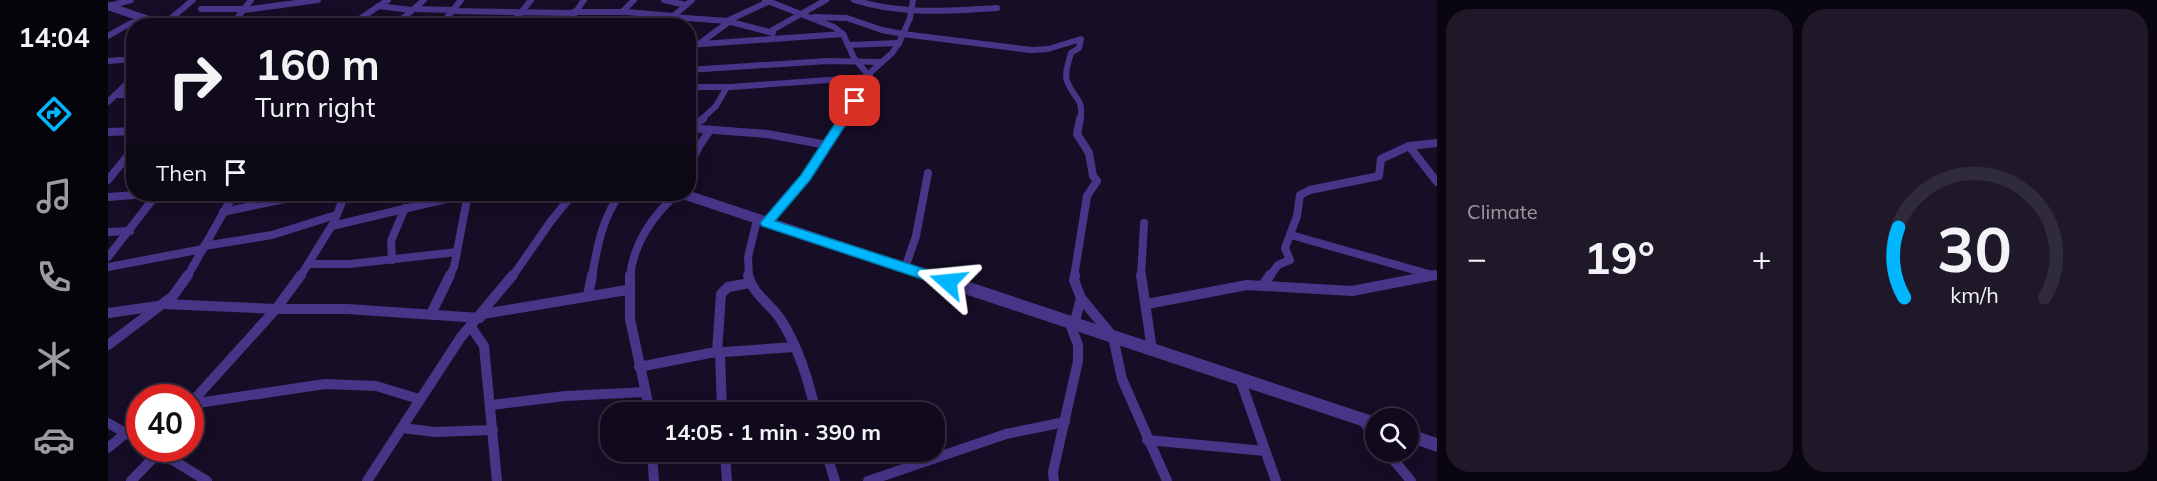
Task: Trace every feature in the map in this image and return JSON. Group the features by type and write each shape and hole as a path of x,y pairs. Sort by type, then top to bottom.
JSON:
{"street":[{"path":"109,7 131,0"},
{"path":"172,18 193,0"},
{"path":"238,18 251,0"},
{"path":"201,9 245,10 318,0"},
{"path":"361,18 388,0"},
{"path":"403,18 424,0"},
{"path":"446,18 461,0"},
{"path":"517,18 531,0"},
{"path":"570,18 584,0"},
{"path":"622,12 634,0"},
{"path":"664,0 689,2"},
{"path":"769,32 826,0"},
{"path":"854,0 879,7 912,9 997,8"},
{"path":"813,402 794,347 779,317 750,283 748,268 762,221 798,188 872,71 892,53 903,34 914,0"},
{"path":"699,44 728,21 769,1 814,17 834,27 843,34 856,61 870,77"},
{"path":"673,17 689,2"},
{"path":"378,6 452,11 622,12 687,18"},
{"path":"109,7 144,18"},
{"path":"814,17 857,20 882,30 903,34 1031,50 1048,49 1081,39 1079,48 1071,53 1066,76 1067,82 1079,99 1082,111 1077,134 1089,153 1093,176 1097,181 1087,196 1074,280 1081,298 1113,337 1122,379 1167,481"},
{"path":"696,19 728,21 789,38"},
{"path":"108,36 126,26"},
{"path":"696,44 843,34"},
{"path":"848,45 898,43"},
{"path":"108,61 126,60"},
{"path":"696,70 828,61 881,62"},
{"path":"696,86 726,87 870,77"},
{"path":"108,102 126,85"},
{"path":"696,124 710,115 718,106 726,87"},
{"path":"115,95 126,95"},
{"path":"696,129 766,134 827,145"},
{"path":"696,152 710,130"},
{"path":"108,132 126,131"},
{"path":"1264,284 1278,265 1290,260 1285,248 1297,216 1300,195 1304,191 1379,176 1381,159 1409,146 1437,143"},
{"path":"1409,146 1437,182"},
{"path":"108,180 126,158"},
{"path":"905,268 916,236 928,172"},
{"path":"108,197 126,196"},
{"path":"696,198 1365,421"},
{"path":"108,257 152,201"},
{"path":"108,345 181,287 230,201"},
{"path":"223,212 275,201"},
{"path":"204,389 241,345 276,309 309,264 332,226 342,201"},
{"path":"332,226 436,201"},
{"path":"431,314 446,285 457,252 466,201"},
{"path":"367,481 456,344 516,272 558,209 566,201"},
{"path":"588,296 600,242 600,229 605,215 615,201"},
{"path":"648,402 628,314 627,290 632,258 639,242 668,201"},
{"path":"392,260 391,244 405,208"},
{"path":"108,267 288,232 336,215"},
{"path":"1144,223 1141,277 1147,304 1152,350"},
{"path":"108,232 130,231"},
{"path":"1291,235 1391,265 1436,275"},
{"path":"309,264 327,265 392,260 457,252"},
{"path":"1147,304 1264,284 1341,291 1382,287 1436,275"},
{"path":"721,402 719,368 721,294 728,287 750,283"},
{"path":"108,313 161,305 347,309 481,316 627,290"},
{"path":"1054,481 1053,472 1078,361 1078,345 1072,324 1081,298"},
{"path":"471,327 484,346 494,430 497,481"},
{"path":"639,367 719,352 794,347"},
{"path":"1240,379 1276,481"},
{"path":"204,402 282,389 340,384 371,385 419,399"},
{"path":"491,405 565,396 645,392"},
{"path":"1362,420 1365,424"},
{"path":"868,481 1006,434 1065,422"},
{"path":"108,423 126,433 108,448"},
{"path":"402,428 435,432 494,430"},
{"path":"1419,439 1437,445"},
{"path":"1148,440 1265,451"},
{"path":"131,481 146,462"},
{"path":"175,462 207,481"},
{"path":"653,462 654,481"},
{"path":"726,462 728,481"},
{"path":"829,462 836,481"},
{"path":"1395,462 1411,481"}],"route":[{"path":"855,101 798,188 766,223 948,282"}]}
